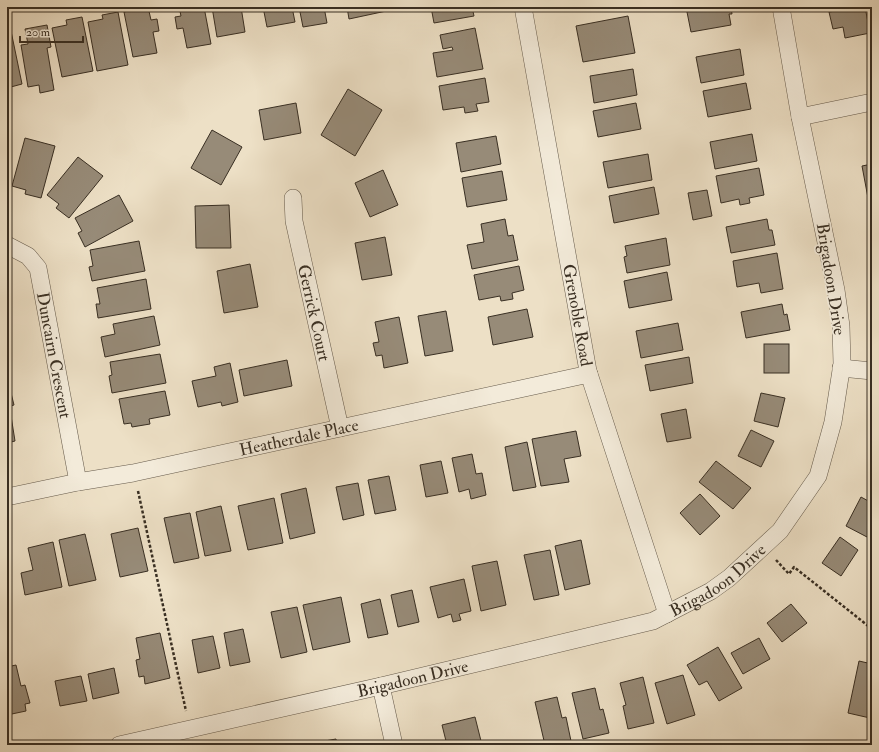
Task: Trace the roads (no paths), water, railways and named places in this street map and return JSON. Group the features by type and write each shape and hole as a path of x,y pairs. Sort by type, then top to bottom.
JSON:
{"street":[{"name":"Grenoble Road","path":"523,7 589,374 666,614"},
{"name":"Brigadoon Drive","path":"125,744 382,686 653,621 711,591 730,578 780,531 818,476 833,422 842,364 837,296 800,117 781,7"},
{"path":"800,117 872,102"},
{"name":"Gerrick Court","path":"293,198 294,221 340,428"},
{"name":"Duncairn Crescent","path":"7,245 28,256 38,268 78,482"},
{"path":"841,368 872,370"},
{"name":"Heatherdale Place","path":"7,497 133,472 589,374"},
{"path":"382,686 394,745"}]}
